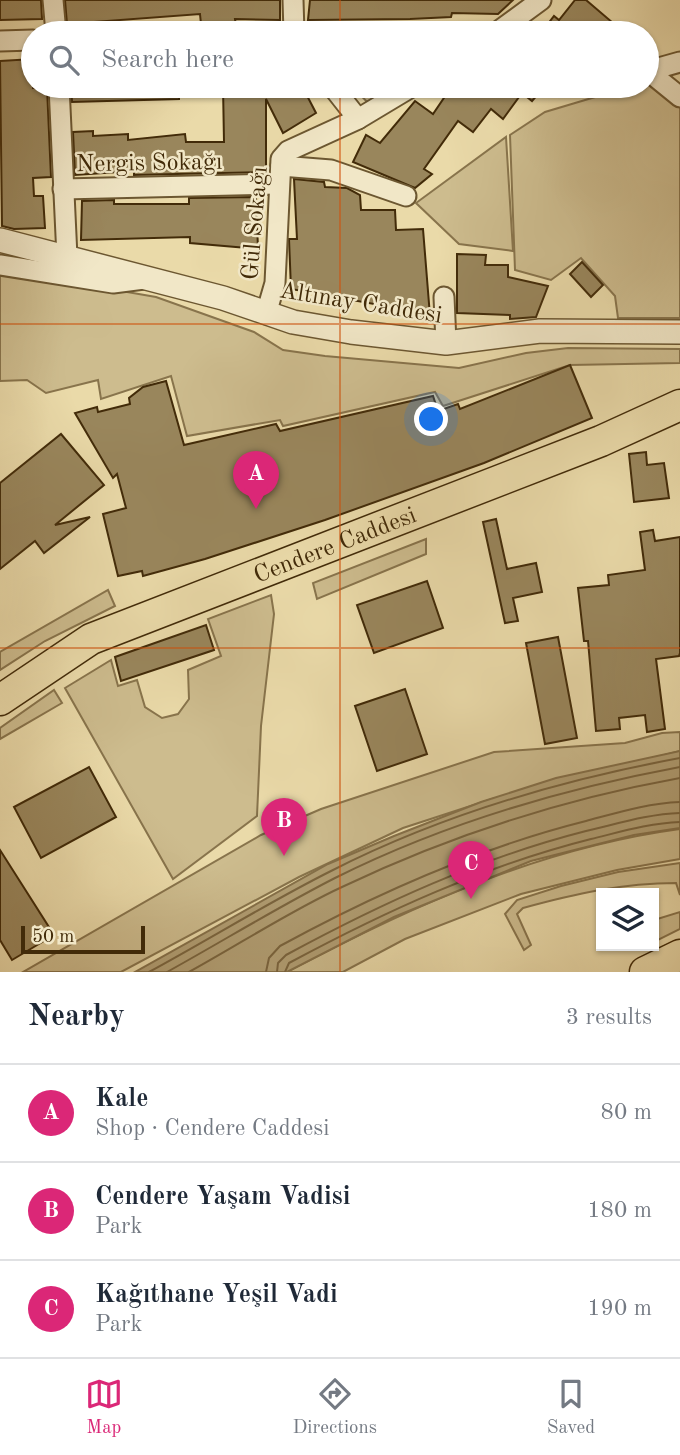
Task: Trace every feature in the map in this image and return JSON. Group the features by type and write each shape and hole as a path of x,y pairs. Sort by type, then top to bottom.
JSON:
{"main road":[{"name":"Cendere Caddesi","path":"0,700 91,639 601,440 680,405"},
{"path":"645,972 680,955"}],"street":[{"path":"53,0 55,21"},
{"path":"293,0 294,21"},
{"path":"512,21 541,0"},
{"path":"0,41 21,40"},
{"path":"659,68 680,62"},
{"path":"659,80 680,97"},
{"path":"59,98 67,257"},
{"path":"342,98 358,118"},
{"name":"Gül Sokağı","path":"266,314 275,283 279,175 288,151 358,118 392,98"},
{"name":"Nergis Sokağı","path":"63,189 331,170 406,196"},
{"name":"Altınay Caddesi","path":"0,240 223,298 266,314 351,332 446,343 540,331 680,332"},
{"path":"0,265 113,284 149,279"},
{"path":"444,297 446,343"}],"shaded area":[{"path":"659,89 680,103 680,318 618,318 615,296 581,258 551,280 515,270 510,135 545,112 592,98 659,98"},
{"path":"363,98 378,98 369,104"},
{"path":"506,137 513,251 459,244 416,203"},
{"path":"0,270 156,297 254,332 283,350 325,356 459,368 526,353 568,348 680,349 680,363 570,365 443,406 435,392 283,426 280,420 187,436 171,376 101,399 98,380 46,393 27,380 0,381"},
{"path":"426,539 426,554 317,599 313,583"},
{"path":"108,590 115,606 45,641 0,670 0,652"},
{"path":"271,595 274,614 261,726 257,816 173,879 65,688 111,660 118,686 137,680 145,707 162,718 178,714 189,699 188,670 221,656 208,619"},
{"path":"54,690 62,703 0,739 0,728"},
{"path":"680,732 680,751 492,799 403,828 299,877 121,972 23,972 261,835 321,809 494,752 625,743 662,733"},
{"path":"680,829 680,859 617,870 521,894 405,939 343,972 287,972 381,924 477,883 577,850"},
{"path":"680,863 680,895 676,883 596,888 596,891 523,908 517,914 531,945 524,950 505,914 517,900 618,872"},
{"path":"680,912 680,929 659,940 659,918"}],"water":[{"path":"680,751 680,828 634,835 531,861 394,917 287,972 135,972 328,864 394,836 481,802 556,778"}],"building":[{"path":"0,0 41,0 42,19 0,20"},
{"path":"65,0 280,0 280,20 201,21 200,14 107,21 67,21"},
{"path":"310,0 513,0 498,14 452,13 451,17 410,19 308,20"},
{"path":"575,0 586,0 611,21 550,21 554,16 559,20"},
{"path":"21,60 21,98 47,98 51,177 33,178 34,196 43,196 45,228 14,229 2,226 0,61"},
{"path":"72,98 179,98 179,99 72,102"},
{"path":"223,98 308,98 316,113 283,133 266,99 266,172 134,175 134,171 75,175 73,132 93,131 93,136 128,134 128,140 185,134 186,142 224,142"},
{"path":"444,98 518,98 503,119 491,109 473,132 458,121 424,169 432,174 415,188 353,162 366,135 380,143 415,101 433,114"},
{"path":"294,179 324,182 325,187 347,188 360,195 361,210 395,210 396,230 423,229 430,316 402,317 402,309 291,289 289,239 297,239"},
{"path":"256,197 258,249 190,243 190,237 81,240 82,201 114,200 114,204 189,204 189,198"},
{"path":"457,254 486,255 485,265 508,265 508,277 548,286 536,317 510,319 510,315 457,313"},
{"path":"582,262 603,285 591,297 570,274"},
{"path":"570,365 592,418 484,463 325,520 143,576 142,571 118,576 103,514 126,508 117,474 113,478 75,413 97,407 98,412 130,404 129,398 143,387 166,381 184,445 276,424 280,431 433,396 438,411 458,404 460,409"},
{"path":"61,434 104,485 55,525 90,517 44,553 35,541 0,569 0,483"},
{"path":"646,452 647,465 664,463 669,498 634,502 629,454"},
{"path":"496,519 507,569 536,563 542,592 513,598 518,621 505,623 483,522"},
{"path":"653,530 655,541 680,537 680,653 679,656 656,659 665,729 647,732 645,715 619,718 620,729 596,731 588,641 584,641 578,588 609,585 608,575 645,570 640,532"},
{"path":"427,581 443,628 374,653 357,605"},
{"path":"206,625 214,650 121,681 115,657"},
{"path":"558,637 577,738 545,744 526,643"},
{"path":"405,689 427,754 377,771 355,706"},
{"path":"89,767 116,817 41,858 14,807"},
{"path":"0,850 54,935 12,960 0,940"}],"place":[{"name":"Kale","path":"256,509"},
{"name":"Cendere Yaşam Vadisi","path":"284,856"},
{"name":"Kağıthane Yeşil Vadi","path":"471,899"}]}
